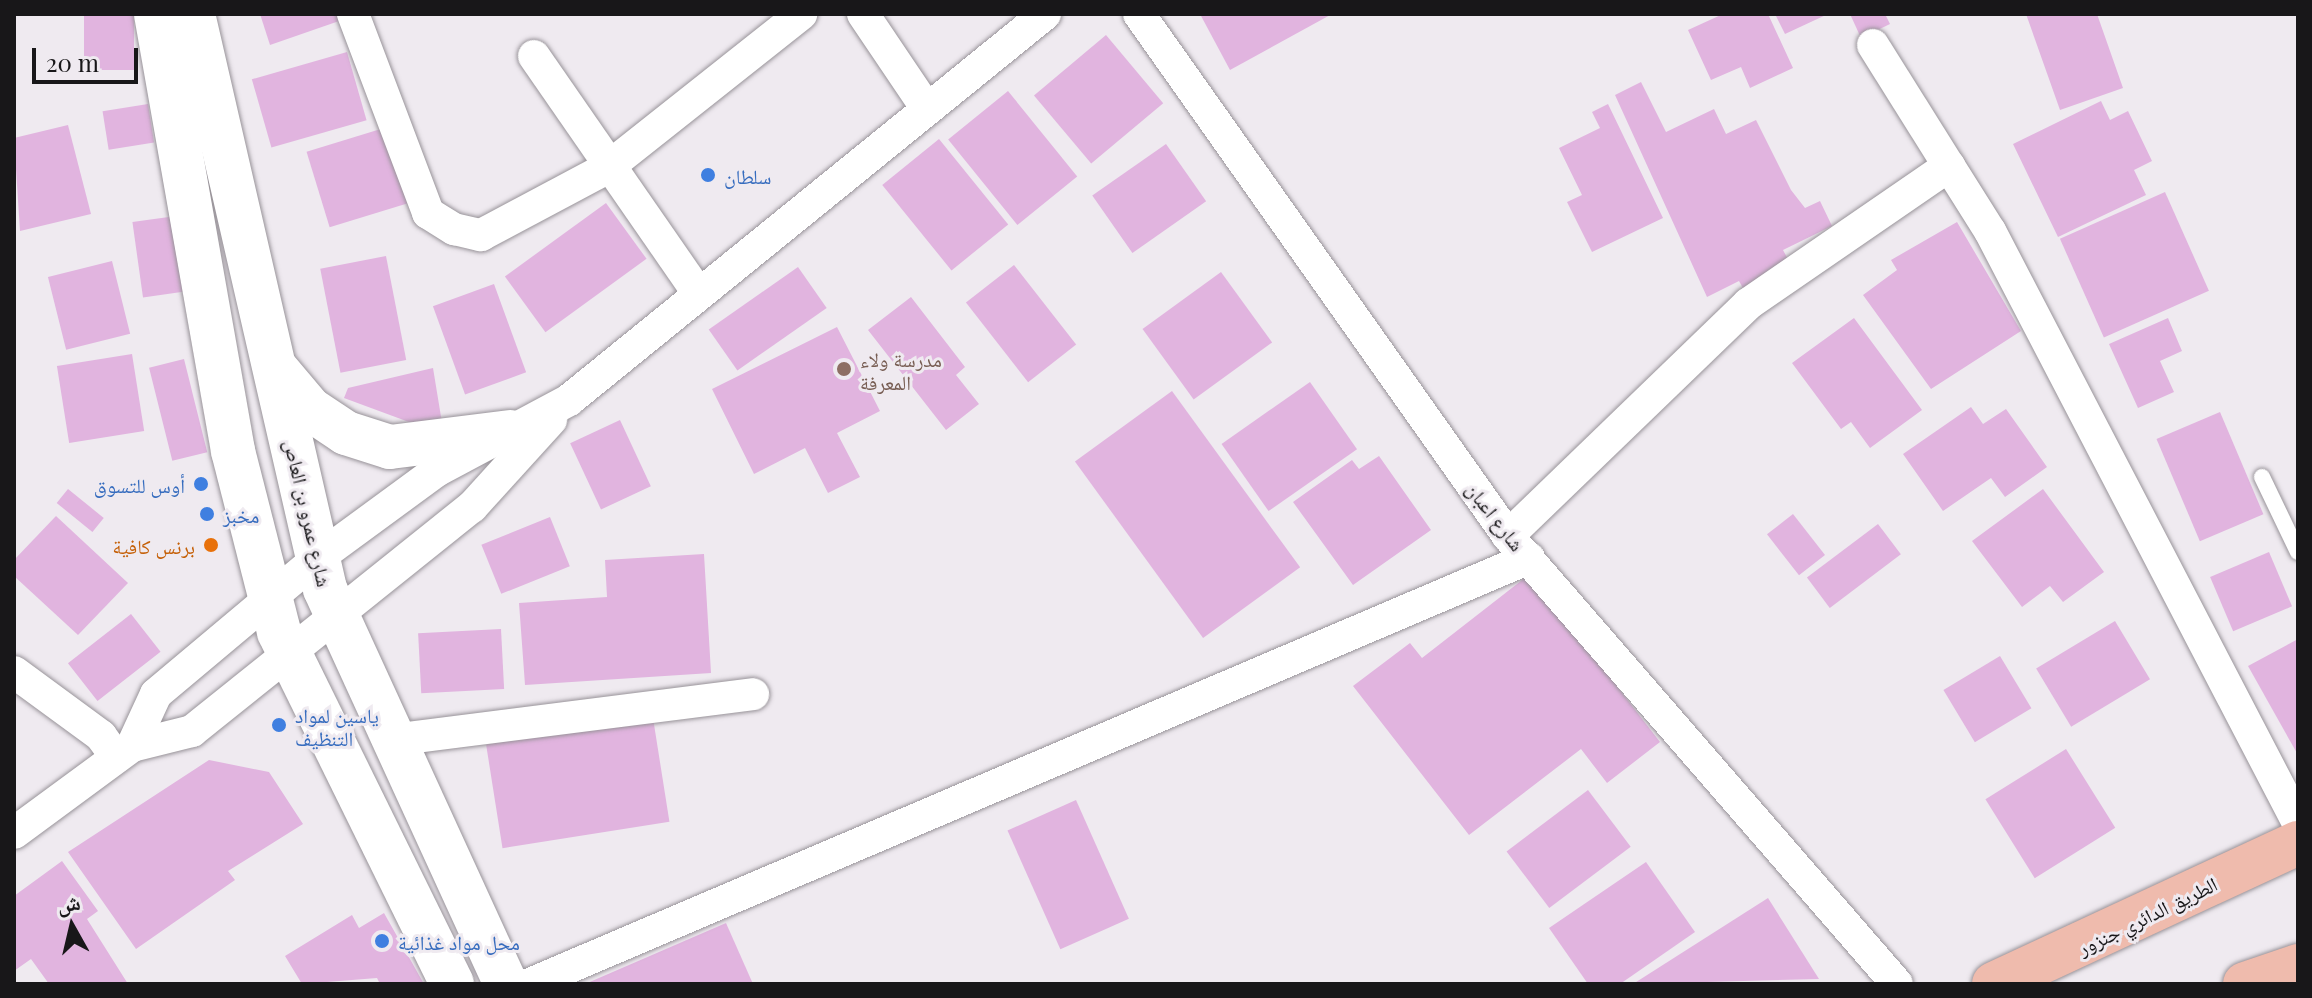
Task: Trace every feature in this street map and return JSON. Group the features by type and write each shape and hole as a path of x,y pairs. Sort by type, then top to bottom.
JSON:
{"main road":[{"name":"الطريق الدائري جنزور","path":"1994,984 2298,843"},
{"path":"2245,984 2298,966"}],"street":[{"path":"156,14 233,451 288,653 452,984"},
{"name":"شارع عمرو بن العاص","path":"193,14 318,558 335,613 506,984"},
{"path":"362,19 428,213 454,229 481,235 607,168 801,14"},
{"path":"863,14 927,109"},
{"path":"14,833 124,752 192,731 335,613 472,507 569,400 1045,14"},
{"name":"شارع اعبان","path":"1139,14 1518,547 1897,984"},
{"path":"1873,45 1990,231 2298,823"},
{"path":"534,56 607,168 698,293"},
{"path":"530,984 1518,547 1748,304 1949,166"},
{"path":"276,369 322,417 390,447 510,432"},
{"path":"124,752 156,694 318,558 438,470 569,400"},
{"path":"14,672 124,752"},
{"path":"391,740 753,694"}],"lane":[{"path":"2262,477 2298,552"}],"building":[{"path":"84,14 134,14 134,70 84,70"},
{"path":"260,14 340,14 342,20 270,45"},
{"path":"1200,14 1332,14 1230,70"},
{"path":"1723,14 1768,14 1793,68 1750,88 1741,67 1711,80 1688,30"},
{"path":"1775,14 1828,14 1785,34"},
{"path":"1850,14 1885,14 1890,24 1861,38"},
{"path":"2026,14 2097,14 2123,88 2060,110"},
{"path":"1106,35 1163,103 1091,164 1034,95"},
{"path":"347,52 367,120 271,148 252,79"},
{"path":"1641,82 1666,132 1714,109 1726,134 1756,120 1791,190 1805,208 1820,201 1832,226 1783,250 1792,267 1744,290 1739,281 1707,297 1615,95"},
{"path":"1008,91 1077,176 1017,225 948,139"},
{"path":"2101,101 2110,120 2128,111 2152,161 2134,170 2146,195 2058,237 2013,144"},
{"path":"148,104 154,143 109,150 103,111"},
{"path":"1608,104 1663,218 1592,252 1567,202 1582,195 1559,148 1600,128 1592,112"},
{"path":"68,125 91,214 20,231 14,138"},
{"path":"384,128 407,204 330,227 307,152"},
{"path":"939,139 1008,224 951,270 882,185"},
{"path":"1166,144 1206,201 1132,253 1092,196"},
{"path":"2165,192 2209,291 2104,337 2060,239"},
{"path":"606,203 647,259 545,332 505,276"},
{"path":"176,216 187,291 143,297 132,222"},
{"path":"1957,222 2021,331 1931,389 1863,295 1897,270 1891,260"},
{"path":"386,256 406,360 340,373 320,269"},
{"path":"112,261 130,334 66,350 48,277"},
{"path":"1014,265 1076,345 1028,382 966,303"},
{"path":"798,267 827,308 737,370 709,330"},
{"path":"1221,272 1272,342 1194,399 1143,329"},
{"path":"494,284 526,372 465,395 433,306"},
{"path":"911,297 965,367 956,375 979,404 946,430 868,330"},
{"path":"1854,318 1922,410 1870,448 1851,422 1841,429 1792,363"},
{"path":"2168,318 2182,351 2160,361 2174,392 2138,408 2109,344"},
{"path":"837,327 880,411 837,433 860,477 828,493 805,448 754,474 712,389"},
{"path":"132,354 144,431 69,443 57,366"},
{"path":"184,359 207,452 172,461 149,368"},
{"path":"433,368 444,435 344,398 348,388"},
{"path":"1310,382 1357,449 1269,511 1222,444"},
{"path":"1172,391 1300,567 1203,638 1075,462"},
{"path":"1971,407 1983,424 2006,409 2047,467 2005,497 1991,478 1943,511 1903,454"},
{"path":"2220,412 2263,514 2200,541 2156,439"},
{"path":"620,420 651,486 601,509 570,443"},
{"path":"1379,456 1431,530 1353,585 1293,502 1352,460 1359,469"},
{"path":"68,489 104,518 92,532 57,503"},
{"path":"2043,489 2104,572 2063,602 2050,586 2022,607 1972,541"},
{"path":"1793,514 1825,555 1799,575 1767,534"},
{"path":"56,516 128,583 78,635 14,576 14,560"},
{"path":"550,517 570,566 501,594 481,545"},
{"path":"1878,524 1901,554 1830,608 1807,578"},
{"path":"2269,552 2292,606 2233,631 2210,577"},
{"path":"704,554 711,673 525,685 519,603 607,597 605,560"},
{"path":"1530,574 1660,742 1607,783 1581,749 1469,835 1353,686 1410,643 1422,658"},
{"path":"131,614 161,652 98,701 68,663"},
{"path":"2115,621 2150,679 2071,727 2036,668"},
{"path":"501,629 504,689 421,693 418,633"},
{"path":"2298,639 2298,755 2248,666"},
{"path":"2000,656 2031,708 1975,742 1943,690"},
{"path":"653,718 669,822 503,848 486,744"},
{"path":"2066,749 2115,828 2035,878 1985,799"},
{"path":"209,760 269,772 303,824 228,871 235,880 136,949 68,852"},
{"path":"1588,790 1631,847 1549,908 1507,851"},
{"path":"1076,800 1129,919 1060,949 1007,831"},
{"path":"62,861 98,911 87,919 128,984 49,984 31,959 14,971 14,896"},
{"path":"1646,862 1695,932 1620,984 1588,984 1549,928"},
{"path":"1768,898 1819,979 1633,984"},
{"path":"384,913 424,984 380,984 377,978 302,984 285,956 352,915 359,928"},
{"path":"726,923 753,984 585,984"}],"place":[{"name":"سلطان","path":"708,175"},
{"name":"مدرسة ولاء المعرفة","path":"844,369"},
{"name":"أوس للتسوق","path":"201,484"},
{"name":"مخبز","path":"207,514"},
{"name":"برنس كافية","path":"211,545"},
{"name":"ياسين لمواد التنظيف","path":"279,725"},
{"name":"محل مواد غذائية","path":"382,941"}]}
